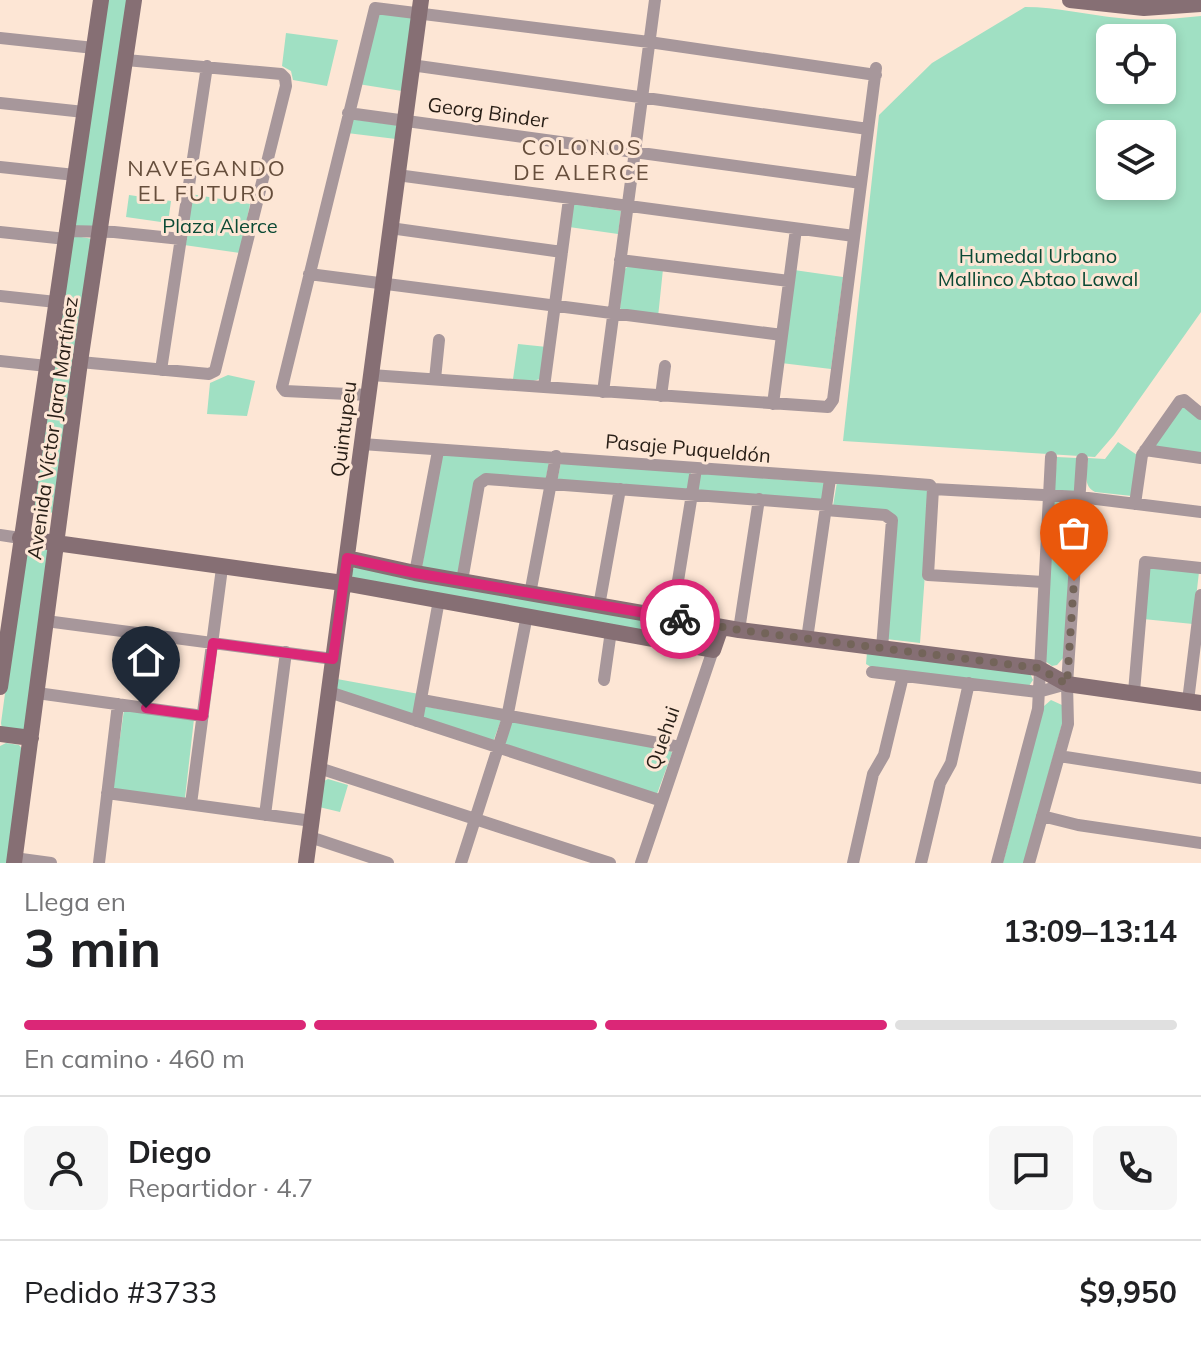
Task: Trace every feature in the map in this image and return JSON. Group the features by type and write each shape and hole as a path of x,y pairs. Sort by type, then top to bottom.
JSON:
{"street":[{"name":"Avenida Víctor Jara Martínez","path":"0,687 101,0"},
{"name":"Avenida Víctor Jara Martínez","path":"14,861 80,362 134,0"},
{"path":"603,392 655,0"},
{"path":"1070,0 1144,8 1201,4"},
{"path":"368,395 283,390 375,8 420,6 649,42 876,71 830,406 371,375"},
{"name":"Quintupeu","path":"306,863 420,6"},
{"path":"0,38 94,48"},
{"path":"80,362 209,374 217,368 286,86 281,74 126,60"},
{"path":"411,65 868,129"},
{"path":"161,370 207,66"},
{"path":"0,103 84,112"},
{"name":"Georg Binder","path":"348,113 861,183"},
{"path":"0,167 75,175"},
{"path":"397,175 854,236"},
{"path":"544,387 569,199"},
{"path":"390,228 562,252"},
{"path":"773,404 796,229"},
{"path":"0,232 66,235 99,232 181,239"},
{"path":"620,260 789,281"},
{"path":"309,274 782,335"},
{"path":"0,296 56,302"},
{"path":"435,379 439,340"},
{"path":"0,361 47,366"},
{"path":"661,396 665,366"},
{"path":"1135,504 1145,450 1182,400 1201,414"},
{"name":"Pasaje Puqueldón","path":"362,444 930,485 933,489 1080,497 1201,512"},
{"path":"1145,450 1201,458"},
{"path":"415,573 438,451"},
{"path":"530,594 556,456"},
{"path":"997,863 1037,714 1051,457"},
{"path":"1029,863 1069,715 1067,684 1082,459"},
{"path":"672,618 696,469"},
{"path":"462,581 482,481 486,479 759,499 890,518 893,523 882,648"},
{"path":"807,639 830,479"},
{"path":"599,606 620,489"},
{"path":"933,489 928,575 1043,582"},
{"path":"739,630 759,499"},
{"path":"0,535 343,583 713,650"},
{"path":"347,558 415,573 739,630 1038,668 1067,684 1195,702 1201,595"},
{"path":"1134,692 1145,562 1201,568"},
{"path":"191,804 222,568"},
{"path":"417,721 439,600"},
{"path":"461,863 508,715 527,615"},
{"path":"46,621 333,659"},
{"name":"Quehui","path":"641,863 721,627"},
{"path":"604,680 611,631"},
{"path":"265,815 286,652"},
{"path":"872,672 1038,692 1067,684"},
{"path":"853,863 873,774 884,755 903,676"},
{"path":"921,863 940,783 951,763 969,683"},
{"path":"329,692 662,801"},
{"path":"37,693 203,716"},
{"path":"422,700 680,747"},
{"path":"99,863 118,704"},
{"path":"0,734 31,738"},
{"path":"1059,756 1201,778"},
{"path":"319,768 610,863"},
{"path":"107,793 265,815 311,829 388,863"},
{"path":"1042,816 1078,825 1201,843"},
{"path":"14,861 51,863"}],"green space":[{"path":"107,0 128,0 94,227 74,227"},
{"name":"Humedal Urbano Mallinco Abtao Lawal","path":"1025,7 1129,19 1201,16 1201,312 1095,457 843,441 879,115 932,63"},
{"path":"375,12 412,14 402,91 358,84"},
{"path":"286,33 338,40 327,86 293,80 291,71 282,66"},
{"path":"351,119 396,125 396,139 347,133"},
{"name":"Plaza Alerce","path":"191,194 250,204 240,253 184,245"},
{"path":"129,195 171,201 168,223 126,217"},
{"path":"574,204 621,211 618,234 569,227"},
{"path":"72,238 93,239 54,513 31,509"},
{"path":"628,266 663,269 658,317 623,312 620,308 624,270"},
{"path":"794,270 843,277 831,369 781,363"},
{"path":"518,344 547,347 540,379 513,379"},
{"path":"228,375 255,381 247,416 207,414 210,383"},
{"path":"1183,406 1201,418 1201,455 1153,447"},
{"path":"1118,442 1137,455 1132,496 1095,492 1088,486 1088,458 1105,459"},
{"path":"441,453 549,462 546,478 487,476 459,574 422,567"},
{"path":"1057,457 1077,458 1075,492 1054,491"},
{"path":"561,462 691,471 691,490 557,482"},
{"path":"700,473 825,483 823,499 820,502 697,491"},
{"path":"837,482 931,490 920,643 886,639 896,521 833,506"},
{"path":"1054,502 1074,504 1064,657 1052,666 1045,661"},
{"path":"25,546 50,548 24,732 2,729 1,723"},
{"path":"356,567 711,634 708,642 353,579 351,570"},
{"path":"1147,567 1199,572 1193,624 1143,619"},
{"path":"867,652 1030,673 1033,680 1029,686 871,667 866,664"},
{"path":"337,679 419,694 414,715 337,692"},
{"path":"1051,700 1062,705 1062,724 1024,863 1003,863 1044,706"},
{"path":"423,706 501,720 493,742 423,722"},
{"path":"124,710 194,719 185,798 116,790 113,787"},
{"path":"512,721 670,749 672,753 657,794 505,744"},
{"path":"6,743 19,745 23,750 8,863 0,863 0,746"},
{"path":"328,779 348,785 340,812 319,807 324,781"}],"way so far":[{"path":"680,619 739,630 1038,668 1067,684 1074,581"}],"district":[{"name":"COLONOS DE ALERCE","path":"582,160"},
{"name":"NAVEGANDO EL FUTURO","path":"207,180"}],"route":[{"path":"146,708 203,716 213,643 333,659 347,558 415,573 680,619"}]}
